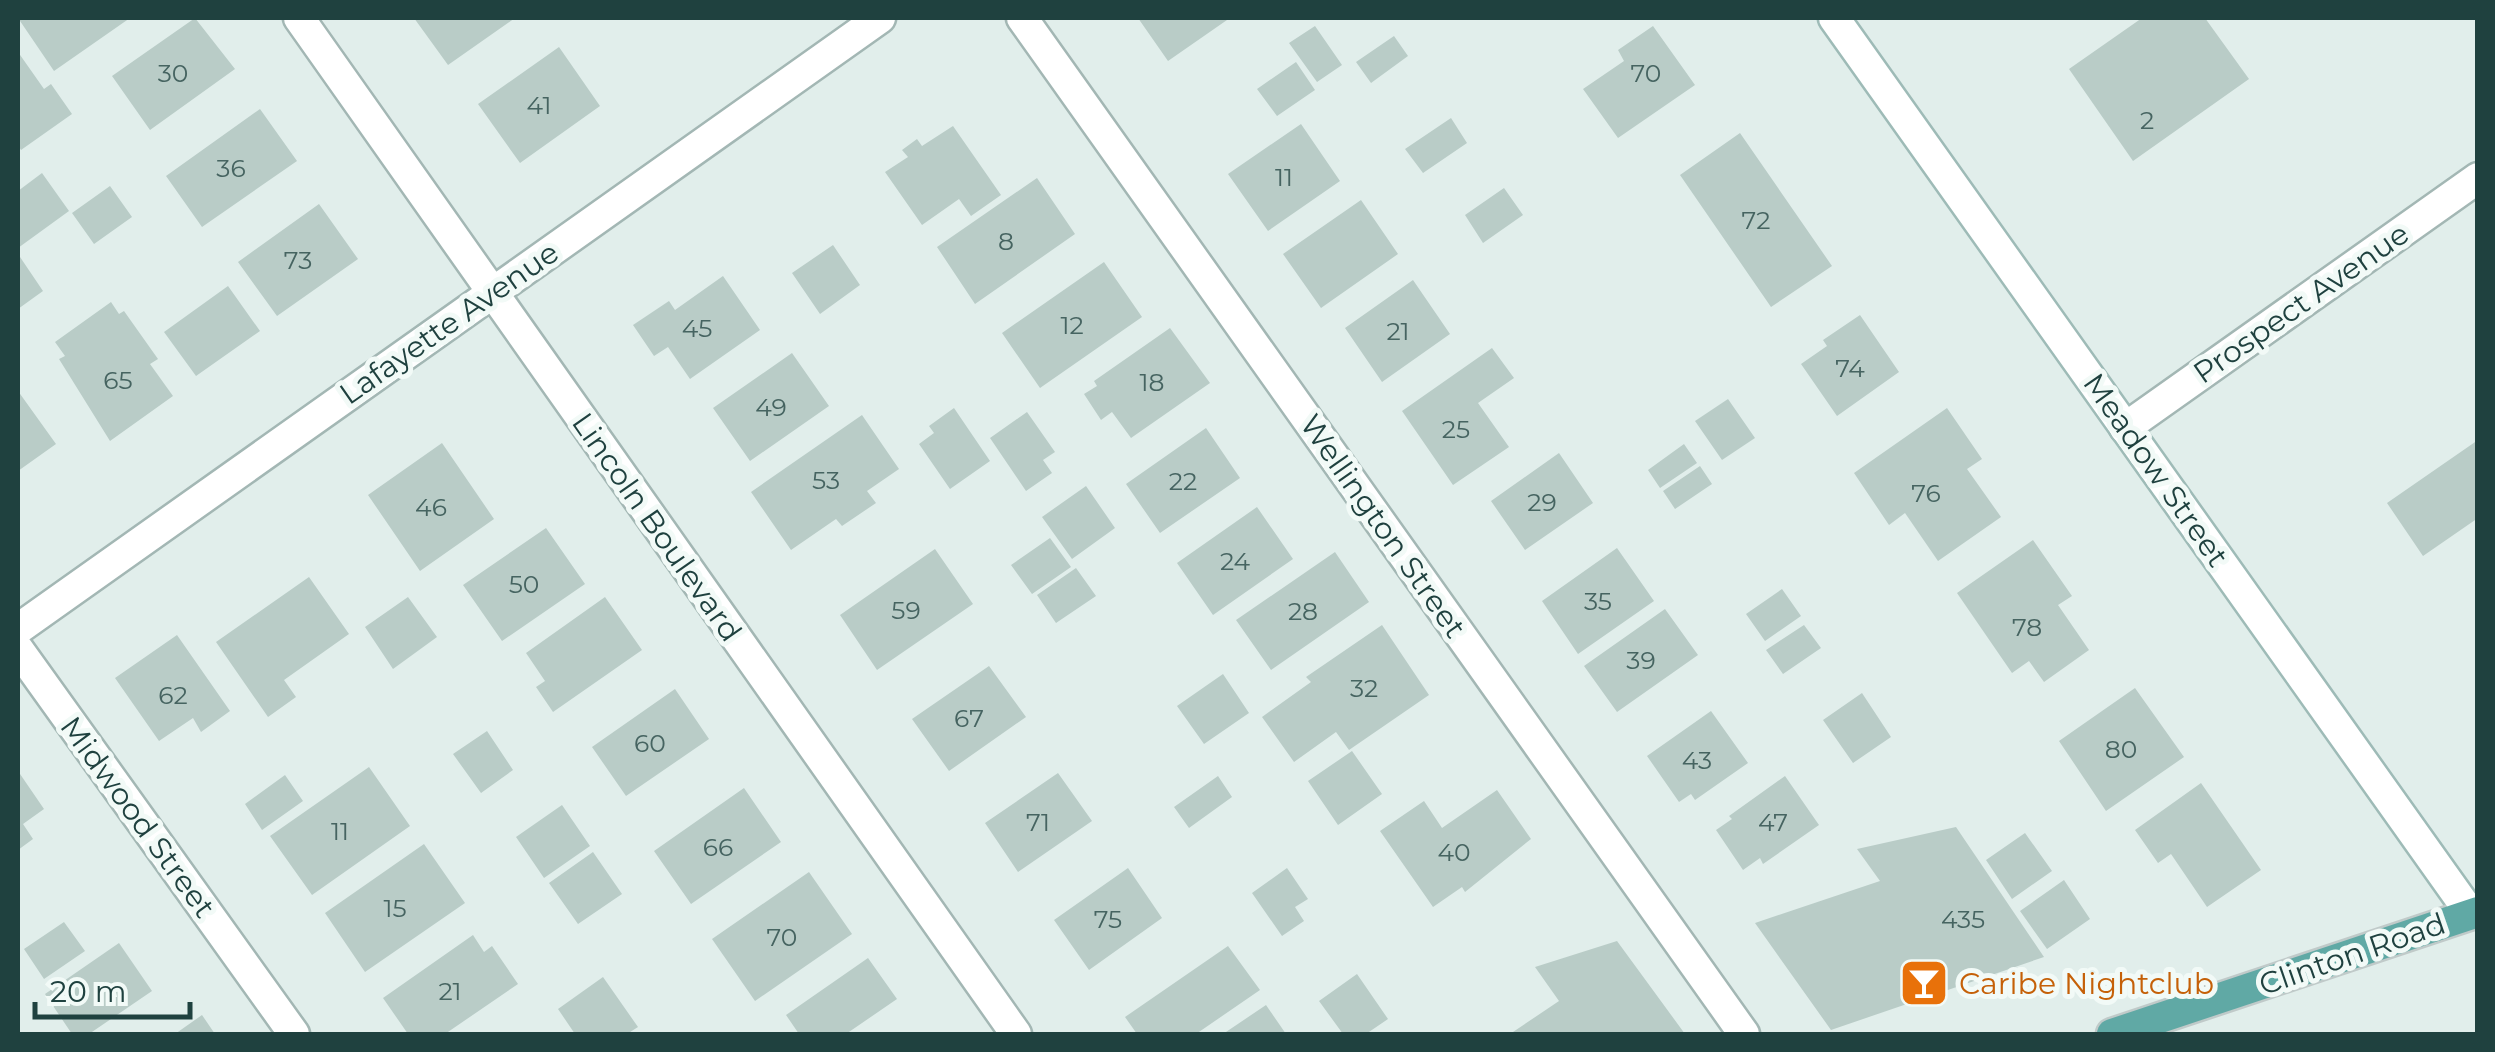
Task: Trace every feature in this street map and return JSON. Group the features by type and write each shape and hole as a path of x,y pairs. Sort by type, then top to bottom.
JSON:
{"main road":[{"name":"Clinton Road","path":"2112,1034 2475,916"}],"street":[{"name":"Lincoln Boulevard","path":"299,18 1016,1034"},
{"name":"Lafayette Avenue","path":"18,628 880,18"},
{"name":"Wellington Street","path":"1022,18 1744,1034"},
{"name":"Meadow Street","path":"1834,18 2475,916"},
{"name":"Prospect Avenue","path":"2126,428 2478,178"},
{"name":"Midwood Street","path":"18,648 294,1034"}],"building":[{"path":"18,18 130,18 54,71"},
{"path":"195,18 235,69 150,130 112,76"},
{"path":"414,18 515,18 448,65"},
{"path":"1138,18 1226,18 1227,20 1168,61"},
{"path":"2142,18 2205,18 2249,79 2133,161 2069,69"},
{"path":"1315,26 1342,65 1317,82 1289,43"},
{"path":"1653,26 1695,85 1618,138 1583,89 1624,61 1618,50"},
{"path":"1394,36 1408,56 1371,83 1356,62"},
{"path":"559,47 600,106 520,163 478,104"},
{"path":"18,52 44,89 51,84 72,114 21,150 18,145"},
{"path":"1296,62 1315,90 1277,116 1257,89"},
{"path":"260,109 297,161 202,227 166,176"},
{"path":"1451,118 1467,143 1423,173 1405,149"},
{"path":"1301,124 1340,181 1268,231 1228,174"},
{"path":"953,126 1001,195 971,216 959,199 922,225 885,172 908,157 902,150 917,139 922,146"},
{"path":"1740,133 1832,266 1771,307 1680,175"},
{"path":"42,173 69,211 18,248 18,191"},
{"path":"1037,178 1075,234 975,304 937,247"},
{"path":"110,186 132,217 94,244 72,213"},
{"path":"1504,188 1523,215 1483,243 1465,215"},
{"path":"1361,200 1398,254 1321,308 1283,254"},
{"path":"319,204 358,259 277,316 238,262"},
{"path":"833,245 860,285 820,314 792,273"},
{"path":"18,254 43,291 18,309"},
{"path":"1104,262 1142,317 1040,388 1002,333"},
{"path":"723,276 760,330 690,379 668,347 654,356 633,325 669,301 675,310"},
{"path":"1413,280 1450,334 1382,382 1345,328"},
{"path":"228,286 260,331 196,376 164,332"},
{"path":"111,302 119,314 124,311 158,359 150,364 173,396 110,441 59,359 65,356 55,342"},
{"path":"1860,315 1899,372 1837,416 1801,364 1827,346 1823,340"},
{"path":"1170,328 1210,383 1131,438 1112,412 1101,420 1084,394 1097,386 1094,381"},
{"path":"1492,348 1514,378 1478,403 1509,447 1453,485 1402,411"},
{"path":"792,353 829,406 750,461 713,408"},
{"path":"18,391 56,444 18,471"},
{"path":"1728,399 1755,438 1722,460 1695,421"},
{"path":"954,408 990,461 950,489 919,444 934,433 929,426"},
{"path":"1947,408 1982,459 1967,469 2001,517 1938,561 1905,513 1889,525 1854,473"},
{"path":"1027,412 1055,452 1043,460 1052,473 1026,491 990,438"},
{"path":"862,415 899,469 867,491 876,503 842,526 836,519 791,550 751,492"},
{"path":"1206,428 1240,478 1160,533 1126,484"},
{"path":"2478,440 2478,518 2423,556 2387,503"},
{"path":"442,443 494,519 420,571 368,495"},
{"path":"1684,444 1697,463 1660,488 1648,470"},
{"path":"1559,453 1593,503 1525,550 1491,501"},
{"path":"1700,466 1712,484 1675,509 1663,491"},
{"path":"1086,486 1115,528 1072,559 1042,517"},
{"path":"1257,507 1293,559 1213,615 1177,563"},
{"path":"546,528 585,584 502,641 463,585"},
{"path":"1050,538 1071,567 1032,594 1011,565"},
{"path":"2033,540 2072,596 2058,605 2089,650 2044,682 2029,661 2012,673 1957,593"},
{"path":"1617,548 1654,601 1578,654 1542,601"},
{"path":"935,549 973,604 877,670 840,615"},
{"path":"1335,552 1369,602 1271,670 1236,620"},
{"path":"1076,568 1096,596 1056,623 1037,595"},
{"path":"309,577 349,634 284,680 296,697 268,717 216,642"},
{"path":"1782,589 1801,616 1765,641 1746,614"},
{"path":"408,597 437,637 393,669 365,627"},
{"path":"605,597 642,650 553,712 536,687 545,681 526,653"},
{"path":"1665,609 1698,655 1617,712 1584,666"},
{"path":"1382,625 1429,695 1349,750 1336,732 1294,762 1262,717 1311,682 1306,677"},
{"path":"1804,625 1821,648 1783,674 1766,650"},
{"path":"177,635 230,711 201,732 193,718 159,741 115,678"},
{"path":"989,666 1026,717 949,771 912,719"},
{"path":"1223,674 1249,713 1204,744 1177,706"},
{"path":"2135,688 2184,757 2106,811 2059,741"},
{"path":"675,689 709,739 626,796 592,747"},
{"path":"1862,693 1891,737 1853,763 1823,720"},
{"path":"1711,711 1748,763 1695,800 1691,794 1679,802 1647,756"},
{"path":"487,731 513,770 481,793 453,754"},
{"path":"1352,751 1382,794 1338,825 1308,781"},
{"path":"369,767 410,826 312,895 270,836"},
{"path":"18,771 44,809 23,824 33,839 18,850"},
{"path":"1058,773 1092,821 1018,872 985,823"},
{"path":"285,775 303,801 262,830 245,804"},
{"path":"1218,776 1232,797 1189,828 1174,807"},
{"path":"1785,776 1819,825 1763,864 1760,858 1743,870 1716,830 1732,819 1729,816"},
{"path":"2201,783 2261,870 2207,907 2171,854 2158,863 2135,830"},
{"path":"744,788 781,842 691,904 654,851"},
{"path":"1497,790 1531,839 1465,892 1462,887 1433,907 1380,831 1424,801 1442,828"},
{"path":"562,805 590,846 544,878 516,837"},
{"path":"1956,827 2044,957 1831,1030 1755,923 1880,881 1857,849"},
{"path":"2025,833 2052,871 2012,899 1986,860"},
{"path":"424,844 465,903 365,972 325,913"},
{"path":"593,852 622,894 578,924 549,883"},
{"path":"1128,868 1162,918 1089,970 1054,920"},
{"path":"1287,868 1308,899 1295,907 1304,921 1282,936 1252,893"},
{"path":"809,872 852,934 755,1001 712,939"},
{"path":"2064,880 2090,919 2047,949 2020,911"},
{"path":"64,922 85,951 44,979 24,949"},
{"path":"473,935 484,952 492,946 518,984 445,1034 408,1034 383,998"},
{"path":"1617,941 1685,1034 1510,1034 1559,1001 1535,967"},
{"path":"119,943 152,991 89,1034 72,1034 45,994"},
{"path":"1228,946 1260,990 1196,1034 1137,1034 1125,1017"},
{"path":"868,958 897,999 846,1034 799,1034 786,1015"},
{"path":"1357,974 1388,1019 1366,1034 1343,1034 1319,1001"},
{"path":"603,977 638,1027 627,1034 575,1034 558,1009"},
{"path":"1266,1005 1286,1034 1223,1034"},
{"path":"202,1015 215,1034 175,1034"}],"place":[{"name":"Caribe Nightclub","path":"1924,983"}]}
